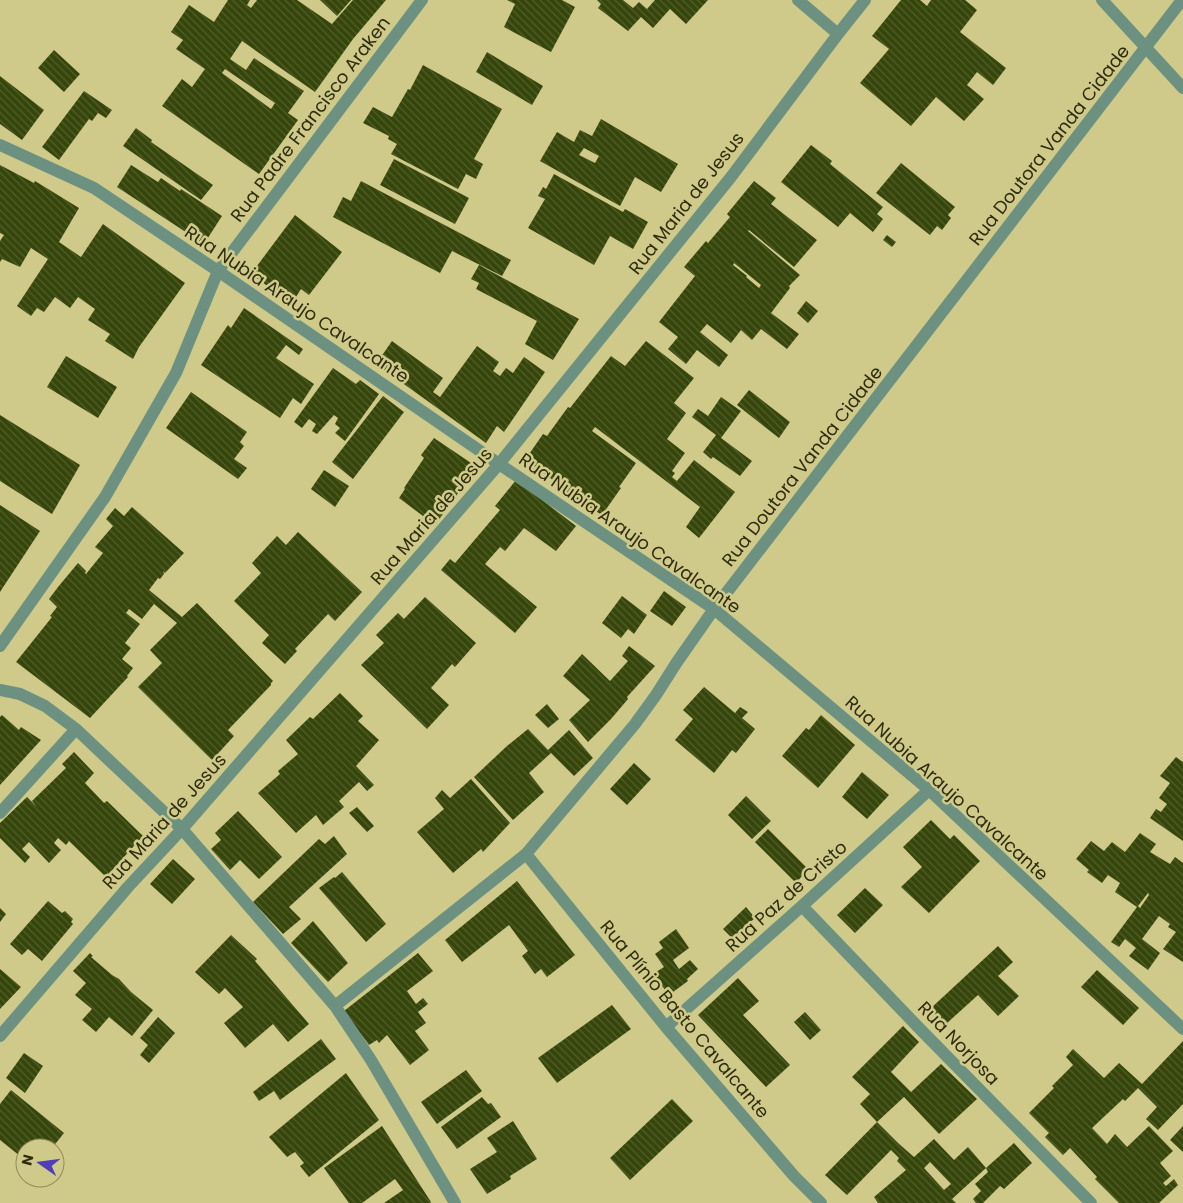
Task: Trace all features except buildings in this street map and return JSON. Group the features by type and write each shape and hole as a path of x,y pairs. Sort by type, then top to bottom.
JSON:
{"street":[{"name":"Rua Padre Francisco Araken","path":"0,646 105,497 176,373 218,271 422,0"},
{"path":"798,0 838,34"},
{"name":"Rua Maria de Jesus","path":"0,1036 499,464 732,177 865,0"},
{"path":"1102,0 1183,88"},
{"name":"Rua Doutora Vanda Cidade","path":"335,1006 526,854 635,724 714,609 1182,0"},
{"name":"Rua Nubia Araujo Cavalcante","path":"0,145 94,188 714,609 929,790 1183,1029"},
{"path":"0,690 20,694 45,706 76,729 182,829 335,1006 371,1060 455,1203"},
{"path":"0,813 76,729"},
{"name":"Rua Paz de Cristo","path":"666,1027 929,790"},
{"name":"Rua Plínio Basto Cavalcante","path":"526,854 666,1027 794,1176 822,1203"},
{"name":"Rua Norjosa","path":"802,906 1092,1203"}]}
